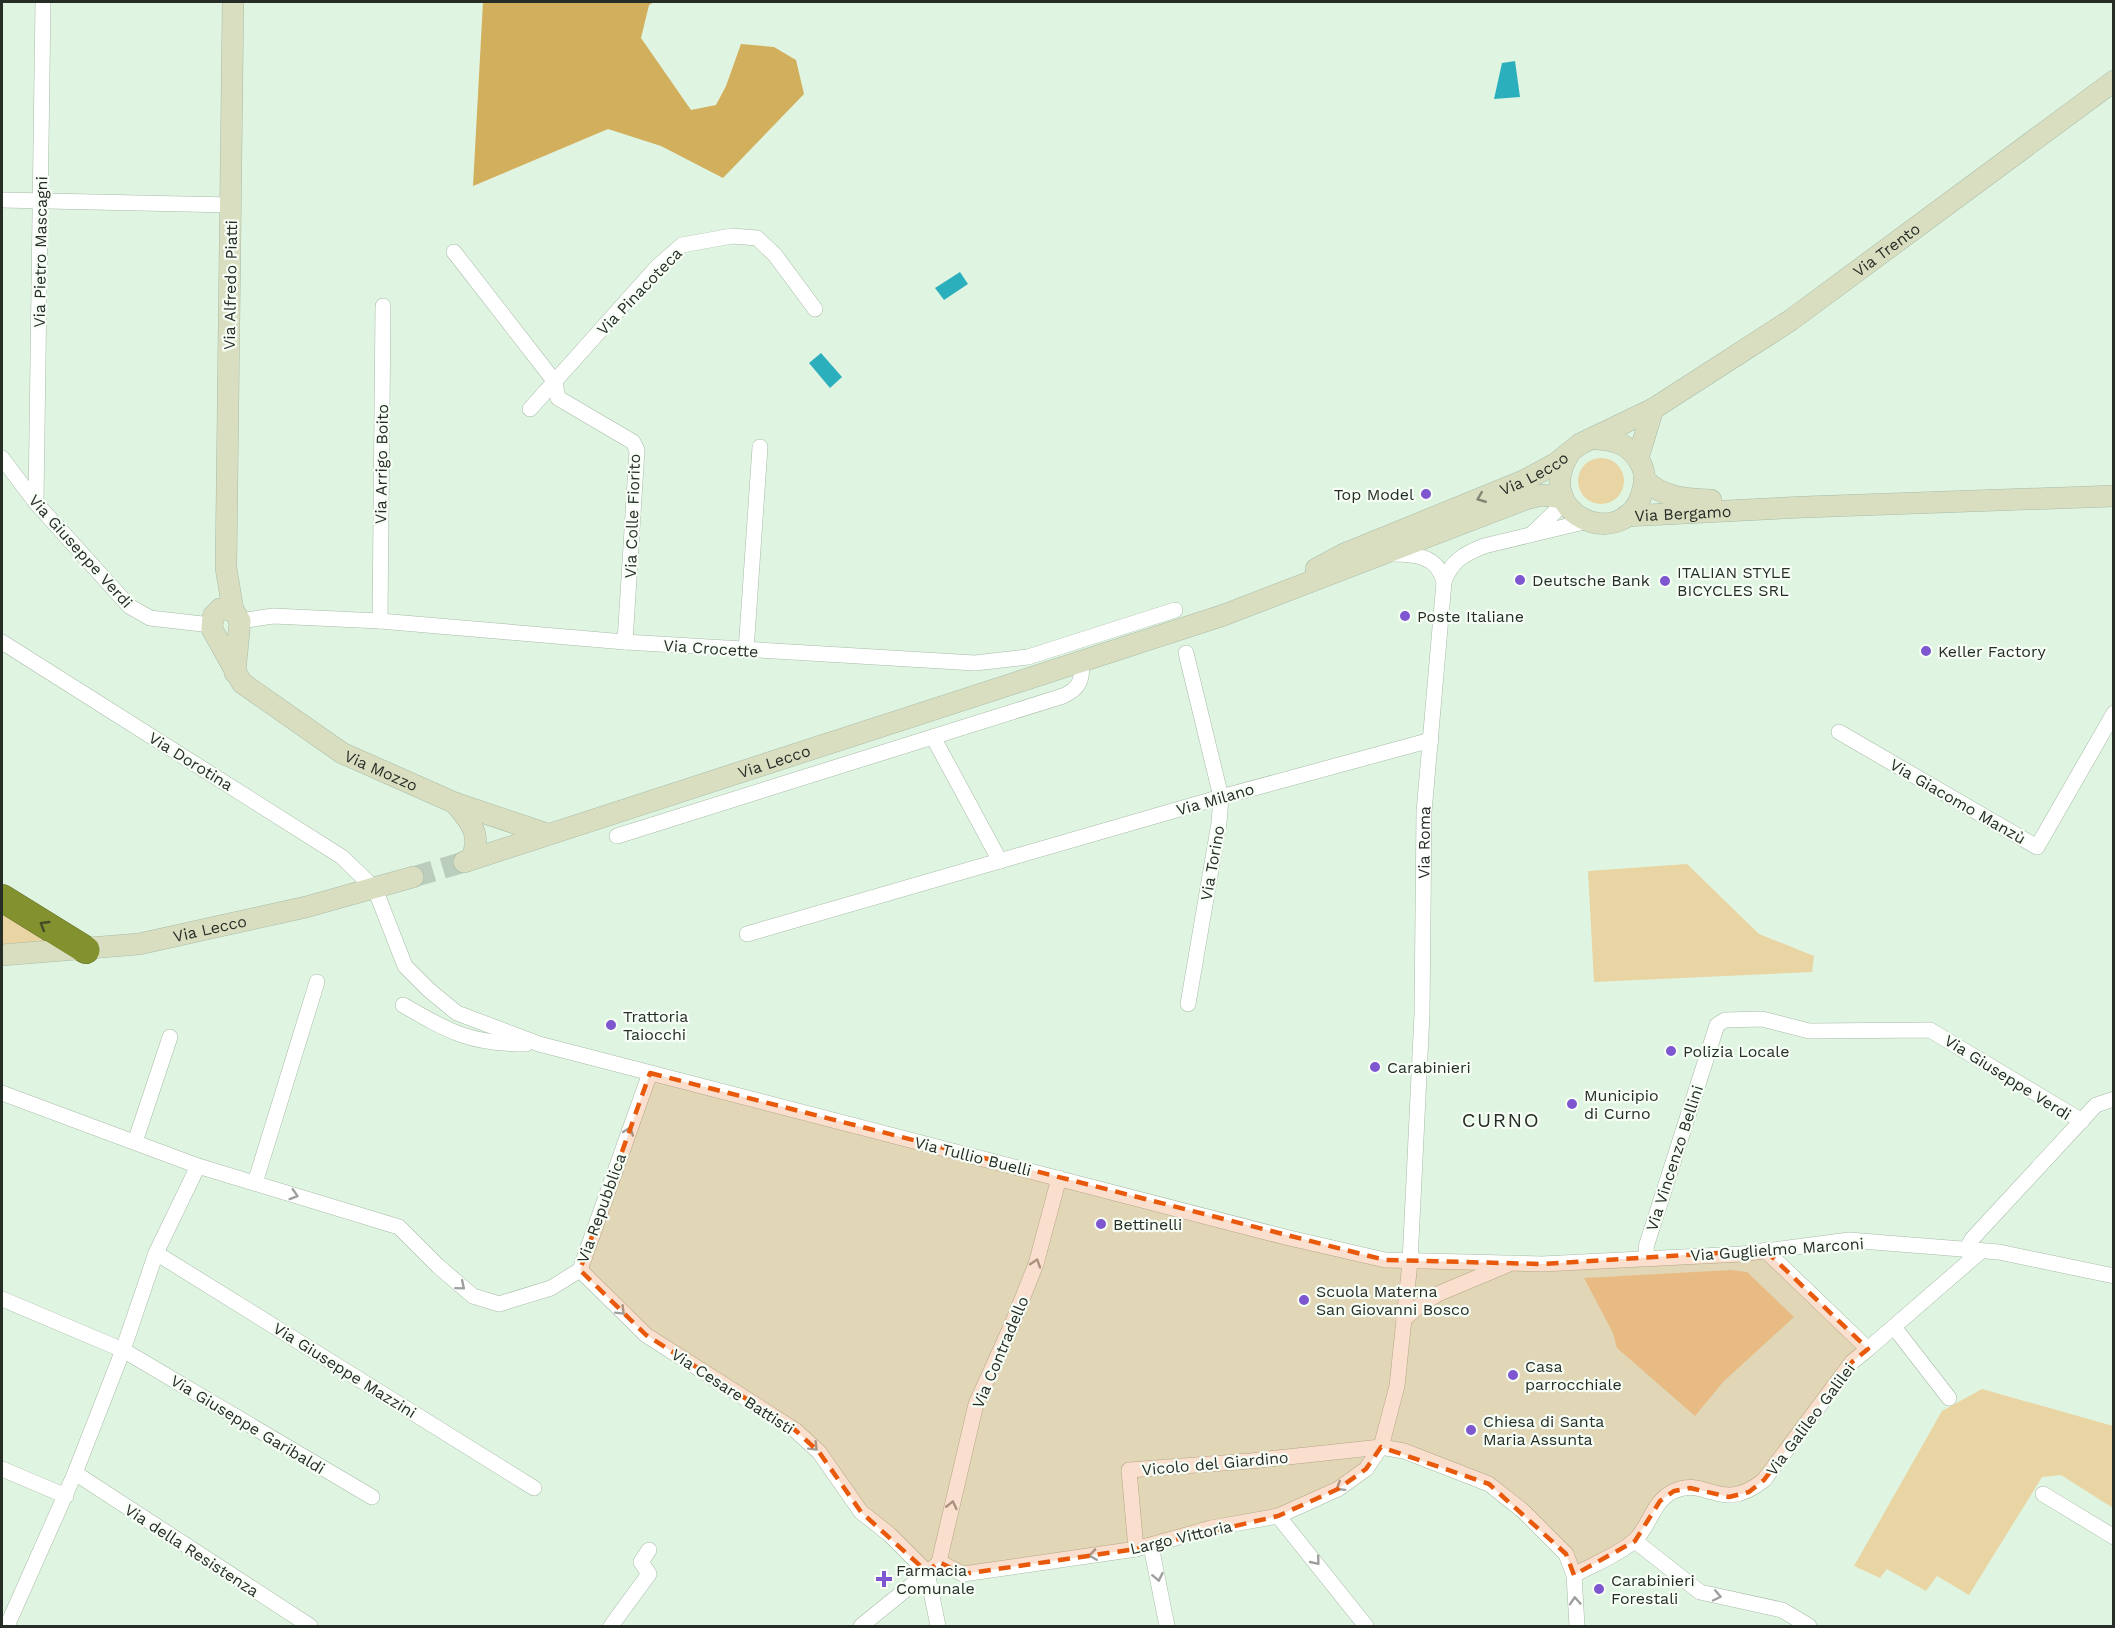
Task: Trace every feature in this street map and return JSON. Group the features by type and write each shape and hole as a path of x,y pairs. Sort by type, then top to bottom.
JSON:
{"highway":[{"path":"2,898 86,950"}],"main road":[{"name":"Via Alfredo Piatti","path":"225,621 233,2"},
{"name":"Via Trento","path":"1570,453 1580,444 1596,439 1653,409 1791,320 2114,81"},
{"path":"1638,458 1653,409"},
{"path":"1596,439 1619,443 1638,458 1645,480"},
{"name":"Via Lecco","path":"455,803 473,825 476,842 468,860 1224,615 1526,498 1542,495 1564,500 1559,478 1563,464 1570,453"},
{"name":"Via Lecco","path":"1224,615 1344,554 1523,481 1570,453"},
{"name":"Via Bergamo","path":"1645,480 1652,487 1678,498 1805,507"},
{"name":"Via Bergamo","path":"1626,516 1640,500 1645,480"},
{"name":"Via Bergamo","path":"1626,516 2114,496"},
{"path":"1564,500 1571,511 1588,521"},
{"name":"Via Roma","path":"1588,521 1601,524 1626,516"},
{"name":"Via Mozzo","path":"225,621 235,673 242,683 266,702 342,753 455,803 547,834"},
{"name":"Via Lecco","path":"2,955 139,944 413,878"}],"street":[{"name":"Via Pietro Mascagni","path":"36,503 43,2"},
{"path":"2,200 231,205"},
{"name":"Via Pinacoteca","path":"555,382 657,267 682,244 732,236 757,238 775,255 815,309"},
{"name":"Via Colle Fiorito","path":"453,252 555,382 558,398 633,442 637,450 625,642"},
{"name":"Via Arrigo Boito","path":"380,621 383,306"},
{"path":"530,409 555,382"},
{"path":"746,651 760,447"},
{"name":"Via Giuseppe Verdi","path":"2,458 36,503 119,597 137,612 150,618 225,621"},
{"path":"1532,534 1564,500"},
{"name":"Via Roma","path":"1404,1319 1410,1262 1422,1014 1424,812 1444,582 1449,568 1463,555 1484,546 1588,521"},
{"path":"1385,554 1410,554 1426,558 1439,568 1444,582"},
{"name":"Via Crocette","path":"225,621 273,616 380,621 746,651 975,663 1028,657 1175,610"},
{"name":"Via Dorotina","path":"2,642 342,857 375,889"},
{"name":"Via Torino","path":"1186,653 1221,797 1188,1004"},
{"name":"Via Lecco","path":"617,836 1072,692 1082,679 1082,661"},
{"name":"Via Giacomo Manzù","path":"1839,732 2037,847 2114,713"},
{"path":"933,737 1000,861"},
{"name":"Via Milano","path":"747,934 1221,797 1431,740"},
{"name":"Via Tullio Buelli","path":"375,889 405,966 429,990 457,1013 538,1044 1285,1237 1385,1260 1410,1262"},
{"path":"255,1183 316,982"},
{"name":"Via Tullio Buelli","path":"403,1005 444,1029 468,1038 493,1044 538,1044"},
{"name":"Via Giuseppe Verdi","path":"1717,1025 1725,1020 1762,1019 1809,1031 1930,1030 2082,1121 2096,1105 2114,1099"},
{"name":"Via Vincenzo Bellini","path":"1647,1257 1646,1247 1717,1025"},
{"path":"135,1142 170,1037"},
{"name":"Via Repubblica","path":"2,1094 198,1166 399,1227 438,1266 473,1296 499,1304 551,1288 580,1270 650,1073"},
{"name":"Via Galileo Galilei","path":"1574,1575 1635,1541 1660,1501 1674,1491 1690,1488 1730,1497 1749,1492 1764,1480 1852,1362 1894,1327 1973,1251 1972,1239 2082,1121"},
{"path":"7,1626 66,1496 123,1350 156,1253 198,1166"},
{"name":"Via Contradello","path":"933,1567 976,1404 1036,1264 1059,1178"},
{"name":"Via Guglielmo Marconi","path":"1410,1262 1542,1264 1742,1254 1849,1240 1999,1252 2114,1276"},
{"path":"1765,1250 1868,1349"},
{"name":"Via Giuseppe Mazzini","path":"156,1253 534,1488"},
{"name":"Via Guglielmo Marconi","path":"1404,1319 1440,1293 1510,1263"},
{"name":"Via Cesare Battisti","path":"580,1270 646,1335 795,1430 819,1452 861,1512 933,1567"},
{"path":"2,1299 123,1350"},
{"path":"1404,1319 1397,1386 1381,1447 1404,1451 1489,1485 1523,1511 1566,1554 1574,1575 1577,1626"},
{"path":"1894,1327 1948,1398"},
{"name":"Via Giuseppe Garibaldi","path":"123,1350 372,1497"},
{"name":"Largo Vittoria","path":"933,1567 963,1574 1136,1549 1211,1528 1278,1516 1338,1490 1366,1469 1381,1447"},
{"name":"Vicolo del Giardino","path":"1136,1549 1129,1470 1250,1461 1381,1447"},
{"path":"2,1469 66,1496"},
{"name":"Via della Resistenza","path":"75,1473 310,1626"},
{"path":"2043,1494 2114,1538"},
{"path":"1278,1516 1366,1626"},
{"path":"1635,1541 1700,1592 1782,1610 1809,1626"},
{"path":"1151,1546 1167,1626"},
{"path":"611,1626 649,1574 641,1562 649,1550"},
{"path":"861,1626 933,1567"},
{"path":"933,1567 938,1626"}],"highlighted area":[{"path":"650,1073 1385,1260 1542,1264 1765,1250 1868,1349 1852,1362 1764,1480 1749,1492 1729,1497 1690,1488 1674,1491 1660,1501 1635,1541 1574,1575 1566,1554 1489,1484 1381,1447 1366,1469 1338,1489 1278,1516 1136,1549 963,1574 939,1562 927,1572 861,1512 819,1452 795,1430 646,1335 580,1270"}],"shaded area":[{"path":"483,2 654,2 649,5 641,38 691,110 716,105 726,86 741,44 774,47 796,60 804,94 723,178 661,146 608,129 473,186"},
{"path":"1601,458 1617,465 1624,481 1617,497 1601,504 1585,497 1578,481 1585,465"},
{"path":"1687,864 1759,934 1814,956 1812,972 1594,982 1588,871"},
{"path":"2,906 69,947 2,949"},
{"path":"1731,1270 1747,1272 1794,1317 1723,1382 1695,1416 1617,1348 1613,1333 1584,1278"},
{"path":"1982,1389 2113,1426 2113,1508 2061,1475 2042,1477 1969,1595 1937,1576 1926,1591 1887,1569 1880,1578 1854,1566 1942,1411"}],"water":[{"path":"1515,61 1520,97 1494,99 1502,63"},
{"path":"960,272 968,284 944,300 935,288"},
{"path":"821,353 842,377 830,388 809,363"}],"tunnel":[{"path":"413,877 464,862"}],"place":[{"name":"Top Model","path":"1426,494"},
{"name":"Deutsche Bank","path":"1520,580"},
{"name":"ITALIAN STYLE BICYCLES SRL","path":"1665,581"},
{"name":"Poste Italiane","path":"1405,616"},
{"name":"Keller Factory","path":"1926,651"},
{"name":"Trattoria Taiocchi","path":"611,1025"},
{"name":"Polizia Locale","path":"1671,1051"},
{"name":"Carabinieri","path":"1375,1067"},
{"name":"Municipio di Curno","path":"1572,1104"},
{"name":"Bettinelli","path":"1101,1224"},
{"name":"Scuola Materna San Giovanni Bosco","path":"1304,1300"},
{"name":"Casa parrocchiale","path":"1513,1375"},
{"name":"Chiesa di Santa Maria Assunta","path":"1471,1430"},
{"name":"Farmacia Comunale","path":"884,1579"},
{"name":"Carabinieri Forestali","path":"1599,1589"}],"district":[{"name":"CURNO","path":"1501,1120"}]}
